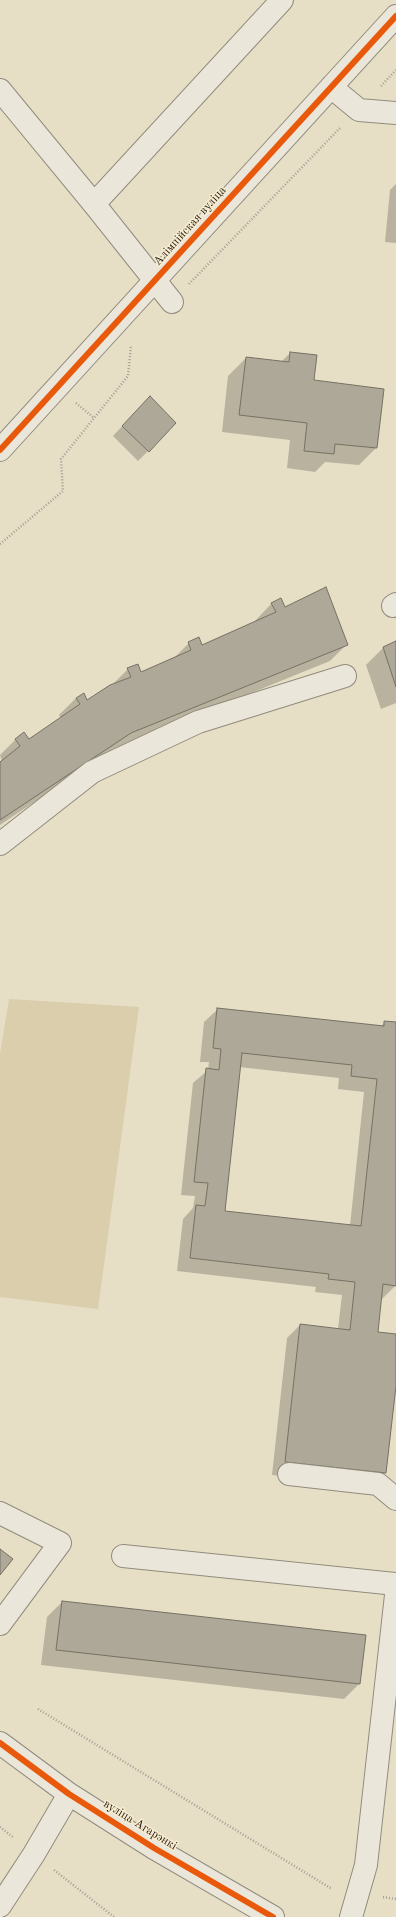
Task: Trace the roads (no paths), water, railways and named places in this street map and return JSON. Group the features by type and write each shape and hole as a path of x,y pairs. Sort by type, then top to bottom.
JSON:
{"street":[{"path":"94,204 282,0"},
{"name":"Алімпійская вуліца","path":"0,450 155,282 396,16"},
{"path":"331,88 359,110 396,113"},
{"path":"0,90 172,302"},
{"path":"0,844 92,772 198,722 345,676"},
{"path":"289,1474 378,1484 396,1499"},
{"path":"0,1513 60,1543 0,1624"},
{"path":"122,1556 396,1584"},
{"path":"352,1917 366,1865 396,1595"},
{"name":"вуліца Агарэнкі","path":"0,1743 69,1794 154,1848 273,1917"},
{"path":"0,1906 34,1854 69,1794"}]}
